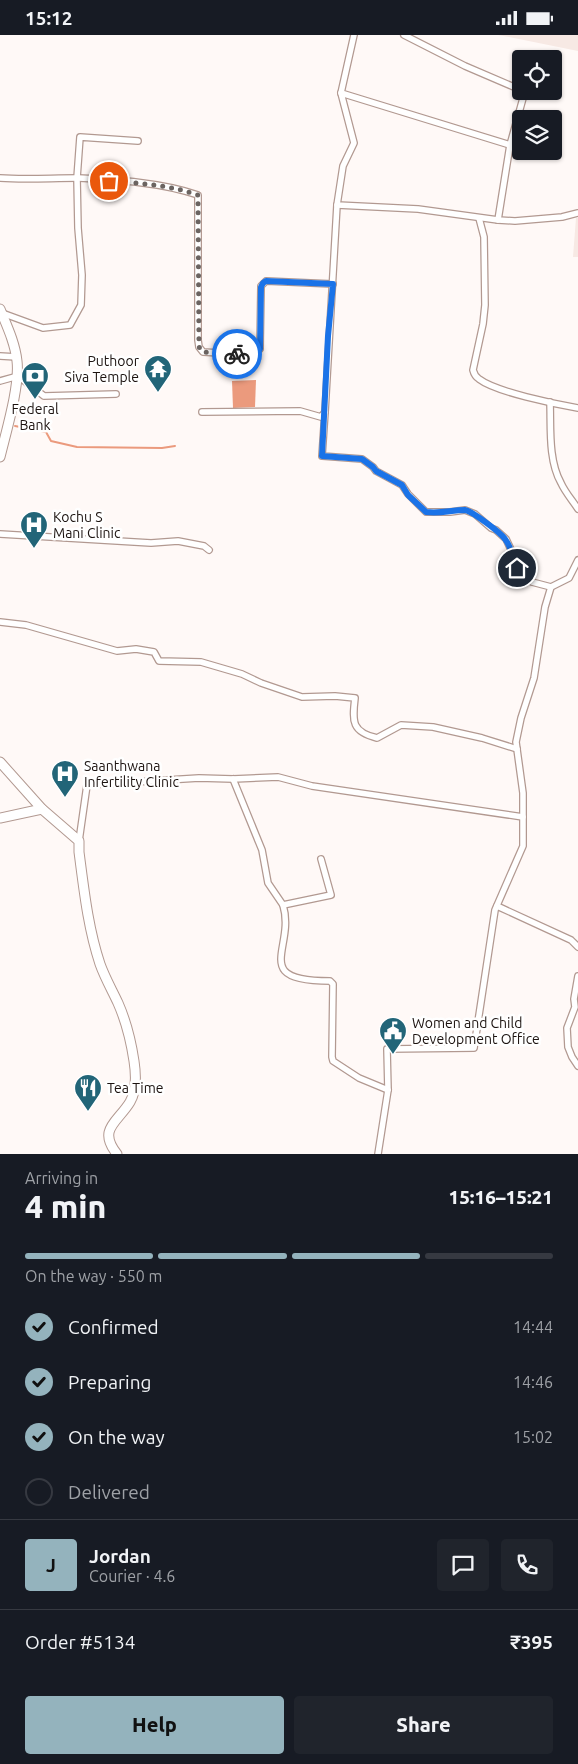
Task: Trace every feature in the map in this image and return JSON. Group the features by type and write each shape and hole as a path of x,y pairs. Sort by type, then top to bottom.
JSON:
{"main road":[{"path":"0,455 18,376 16,357 1,311"},
{"path":"0,762 42,809 79,841 88,919 101,965 125,1023 136,1071 136,1081 130,1101 111,1124 109,1140 117,1154"},
{"path":"0,818 42,809"}],"street":[{"path":"354,35 341,93 354,143 343,166 337,205 322,456 362,459 376,471 402,485 408,495 426,512 440,513 465,510 475,514 506,539 517,568 524,578 532,583 551,587 570,578 578,560"},
{"path":"404,35 512,86"},
{"path":"341,93 510,145"},
{"path":"498,220 510,145 521,100"},
{"path":"1,311 43,328 70,325 81,305 82,275 77,179 80,137 138,141"},
{"path":"0,178 77,179 141,183 181,189 198,195 198,340 199,347 203,352 253,355 258,352 260,349 261,287 266,281 333,284"},
{"path":"337,205 418,209 515,221 562,217 578,213"},
{"path":"480,217 484,237 485,305 474,369 475,375 488,385 578,408"},
{"path":"0,356 16,357"},
{"path":"0,381 18,376 44,396 116,394"},
{"path":"550,402 555,468 560,482 578,509"},
{"path":"202,412 300,411 321,417 324,412"},
{"path":"0,533 142,543 178,541 204,546 209,550"},
{"path":"378,1154 388,1091 388,1049 474,1048 497,906 523,846 523,793 516,742 521,718 534,678 545,607 551,587"},
{"path":"0,622 26,625 117,651 136,649 154,652 159,661 201,662 242,674 302,697 335,696 354,698 353,714 355,725 363,735 378,738 401,725 433,727 482,738 517,749"},
{"path":"79,841 87,785 200,778 278,777 312,786 523,817"},
{"path":"233,779 262,849 268,883 283,905 286,917 280,964 290,976 330,981 333,984 333,1061 359,1078 388,1091"},
{"path":"283,905 330,895 321,859"},
{"path":"497,906 570,940 578,947"},
{"path":"578,976 574,999 577,1007 567,1028 567,1037 572,1057 578,1066"}],"shaded area":[{"path":"498,35 578,35 578,51 509,37"},
{"path":"576,218 578,218 578,257 573,257"},
{"path":"256,380 255,407 233,408 232,381"}],"waterway":[{"path":"15,426 46,432 51,441 77,447 162,448 175,446"}],"way so far":[{"path":"109,181 141,183 181,189 198,195 199,347 203,352 237,354"}],"place":[{"name":"Puthoor Siva Temple","path":"158,393"},
{"name":"Federal Bank","path":"35,400"},
{"name":"Kochu S Mani Clinic","path":"34,549"},
{"name":"Saanthwana Infertility Clinic","path":"65,798"},
{"name":"Women and Child Development Office","path":"393,1055"},
{"name":"Tea Time","path":"88,1112"}],"route":[{"path":"237,354 253,355 260,349 261,287 263,283 266,281 333,284 328,336 322,456 362,459 376,471 402,485 408,495 426,512 450,513 465,510 475,514 506,539 517,568"}]}
